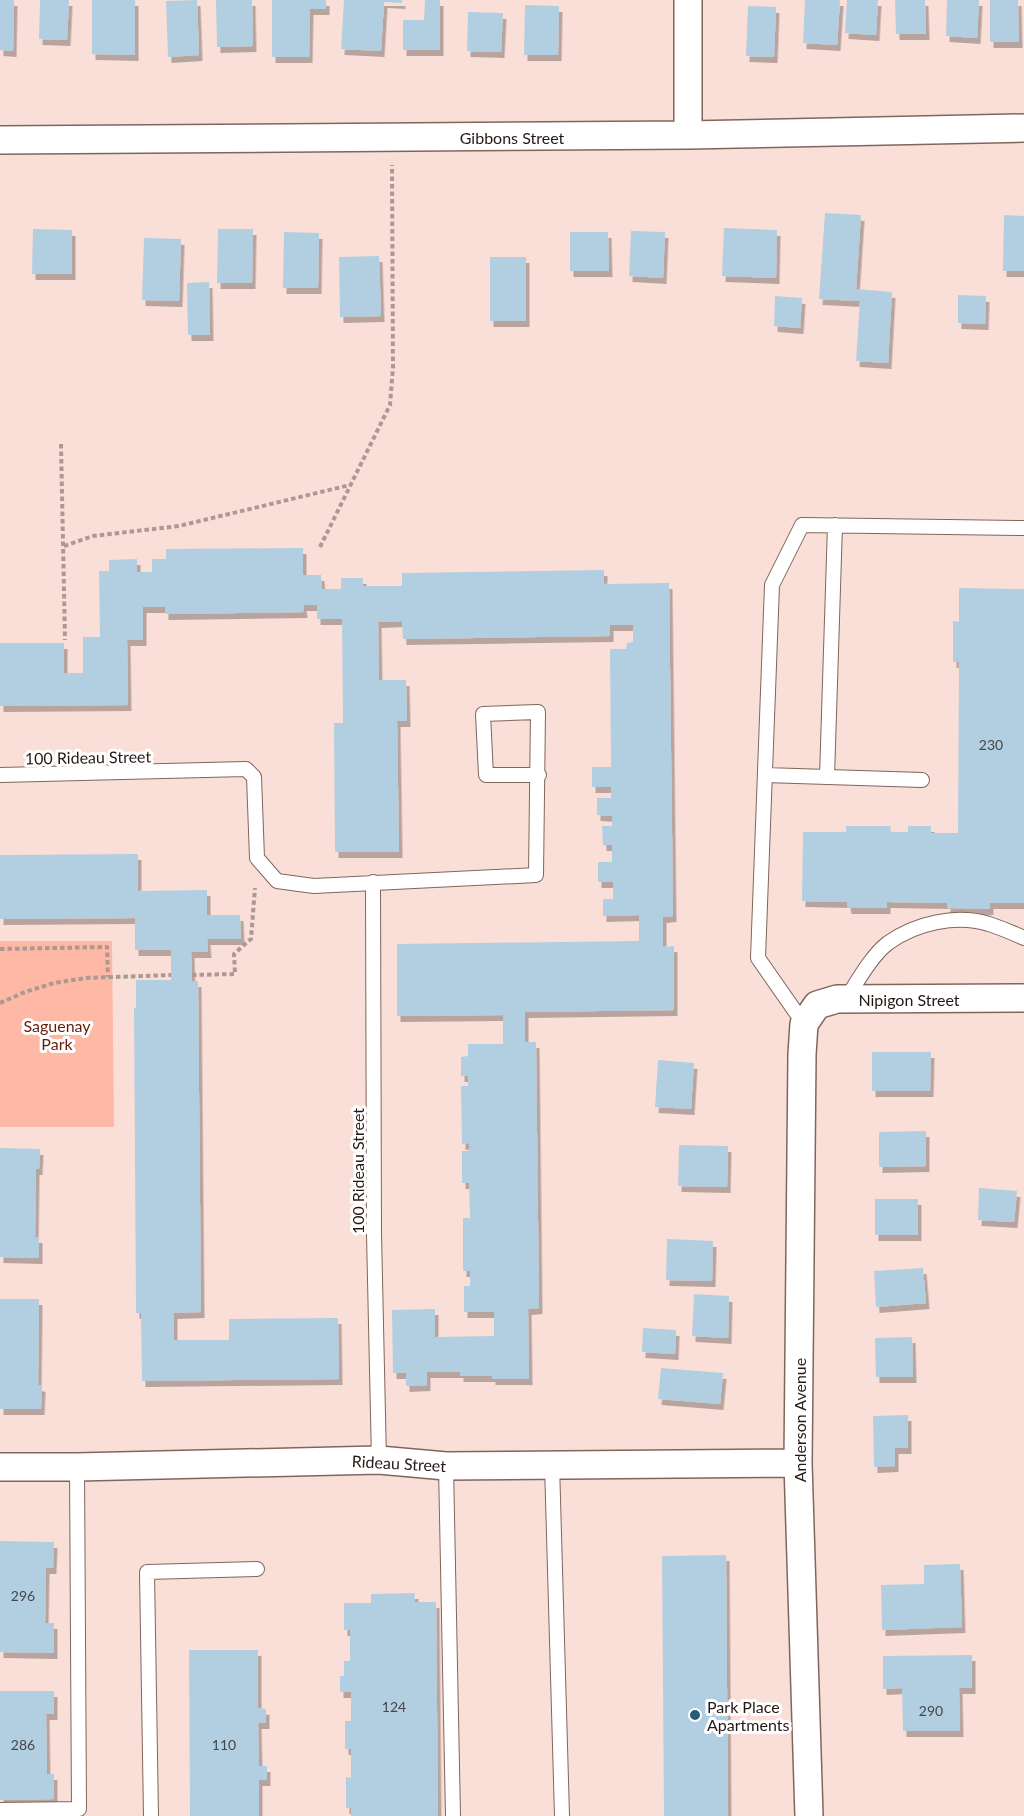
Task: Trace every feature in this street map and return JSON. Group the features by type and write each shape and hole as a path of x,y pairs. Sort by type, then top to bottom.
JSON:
{"street":[{"path":"688,0 688,135"},
{"name":"Gibbons Street","path":"0,140 688,135 1024,128"},
{"name":"Nipigon Street","path":"804,1024 817,1005 837,999 1024,998"},
{"name":"Anderson Avenue","path":"804,1024 798,1463 809,1816"},
{"name":"Rideau Street","path":"0,1467 379,1460 446,1466 798,1463"}],"lane":[{"path":"804,1024 758,958 772,585 802,525 1024,528"},
{"path":"827,777 834,525"},
{"path":"257,858 277,881 314,886 536,875 539,775 538,712 483,714 486,775 539,775"},
{"name":"100 Rideau Street","path":"0,775 246,770 254,777 257,858"},
{"path":"765,775 922,780"},
{"name":"100 Rideau Street","path":"373,882 374,1222 379,1460"},
{"path":"846,999 865,969 886,944 910,931 937,922 960,919 988,923 1024,938"},
{"path":"552,1464 562,1816"},
{"path":"446,1466 453,1816"},
{"path":"0,1810 79,1809 77,1467"},
{"path":"151,1816 147,1572 257,1569"}],"path":[{"path":"320,547 390,405 393,367 392,137"},
{"path":"62,444 65,640"},
{"path":"64,546 93,536 179,526 351,485"},
{"path":"192,975 235,974 234,954 251,939 257,858"},
{"path":"0,949 107,947 108,977"},
{"path":"0,1009 1,1003 24,992 54,983 86,978 171,975"}],"green space":[{"name":"Saguenay Park","path":"0,941 112,941 114,1127 0,1127"}],"building":[{"path":"0,0 14,0 13,51 0,50"},
{"path":"40,0 69,0 67,40 39,39"},
{"path":"92,0 135,0 135,55 92,54"},
{"path":"197,0 199,55 168,57 166,1"},
{"path":"216,0 252,0 253,46 217,47"},
{"path":"272,0 326,0 326,9 310,9 309,57 272,57"},
{"path":"344,0 402,0 402,3 384,2 381,51 341,49"},
{"path":"425,0 440,0 440,50 403,50 403,20 424,20"},
{"path":"805,0 840,0 837,45 803,43"},
{"path":"847,0 878,0 876,35 845,33"},
{"path":"895,0 925,0 926,34 896,34"},
{"path":"947,0 979,0 977,38 946,36"},
{"path":"990,0 1018,0 1019,42 990,42"},
{"path":"525,5 559,6 558,55 524,55"},
{"path":"748,6 776,7 774,57 746,56"},
{"path":"468,12 503,13 501,52 467,51"},
{"path":"825,213 861,215 856,289 892,292 888,363 856,361 860,301 819,299"},
{"path":"1004,215 1024,216 1024,271 1003,271"},
{"path":"724,228 777,230 776,278 722,276"},
{"path":"33,229 72,230 72,274 32,274"},
{"path":"218,229 253,229 252,283 217,283"},
{"path":"631,231 665,232 663,278 629,276"},
{"path":"284,232 319,233 318,288 283,288"},
{"path":"570,232 608,232 609,271 570,271"},
{"path":"144,238 181,239 179,301 142,300"},
{"path":"379,256 381,316 340,317 339,257"},
{"path":"490,257 526,257 526,321 490,321"},
{"path":"209,282 210,335 188,335 187,283"},
{"path":"958,295 986,296 985,324 958,323"},
{"path":"775,296 802,298 800,328 774,326"},
{"path":"303,548 303,575 321,575 322,589 341,589 341,578 363,578 363,586 402,586 402,573 604,570 604,584 669,583 673,916 663,917 663,947 674,946 674,1010 525,1012 525,1042 536,1042 539,1308 528,1309 529,1379 492,1379 492,1376 460,1376 460,1372 427,1372 427,1385 406,1386 406,1373 393,1373 392,1310 435,1309 435,1337 494,1336 494,1312 464,1312 464,1286 470,1286 470,1271 463,1271 463,1218 470,1218 469,1183 462,1183 462,1151 469,1151 469,1143 462,1144 461,1086 468,1086 468,1076 461,1076 461,1057 468,1056 468,1044 503,1044 503,1015 397,1016 397,944 639,941 639,915 603,916 603,899 613,899 613,882 598,882 598,862 612,862 612,845 603,845 602,826 612,826 612,816 597,815 597,798 611,798 611,787 592,787 592,767 611,767 610,649 626,649 627,643 633,642 633,625 610,625 610,636 403,639 402,621 378,622 379,680 406,680 407,721 397,721 399,852 335,852 334,723 343,723 342,619 317,619 317,605 303,605 304,612 165,614 165,607 143,607 143,640 127,640 128,705 0,706 0,643 64,643 64,673 83,673 83,637 100,637 99,571 109,571 109,560 137,559 137,572 152,572 152,559 166,559 166,549"},
{"path":"959,588 1024,589 1024,903 990,903 990,909 947,908 947,903 887,902 887,908 848,908 847,902 802,901 803,832 846,832 846,826 890,826 891,832 908,832 908,826 931,826 931,833 958,833 959,662 953,662 953,621 959,622"},
{"path":"138,854 138,891 207,890 207,915 240,915 241,939 207,939 208,952 191,952 192,981 198,981 201,1312 174,1313 174,1340 229,1340 229,1319 338,1318 339,1379 142,1381 141,1313 136,1313 134,1008 136,1008 136,980 171,980 171,950 135,950 135,918 0,919 0,855"},
{"path":"872,1052 931,1052 930,1091 872,1091"},
{"path":"658,1060 694,1063 691,1109 655,1107"},
{"path":"926,1131 926,1166 879,1167 879,1132"},
{"path":"679,1145 728,1146 727,1187 678,1186"},
{"path":"0,1148 40,1149 39,1169 36,1169 35,1237 39,1237 39,1258 0,1257"},
{"path":"979,1188 1017,1191 1014,1222 978,1220"},
{"path":"875,1199 918,1199 918,1235 875,1235"},
{"path":"667,1239 713,1241 712,1281 666,1280"},
{"path":"923,1268 926,1303 876,1307 874,1271"},
{"path":"694,1294 729,1296 728,1338 692,1336"},
{"path":"0,1299 39,1299 38,1385 42,1386 41,1409 0,1409"},
{"path":"643,1328 676,1330 675,1354 642,1352"},
{"path":"912,1337 913,1377 876,1377 875,1338"},
{"path":"661,1368 723,1373 720,1404 658,1399"},
{"path":"908,1415 908,1448 895,1448 895,1466 874,1467 873,1416"},
{"path":"0,1541 54,1542 53,1568 46,1568 45,1623 54,1623 54,1653 0,1652"},
{"name":"Park Place Apartments","path":"726,1555 728,1816 664,1816 662,1556"},
{"path":"960,1564 962,1627 882,1630 881,1585 924,1584 924,1565"},
{"path":"415,1593 414,1602 436,1602 438,1816 351,1816 351,1808 346,1808 346,1777 351,1778 351,1749 345,1749 345,1721 351,1721 351,1692 340,1692 340,1676 344,1676 344,1661 350,1661 350,1630 344,1630 344,1603 371,1603 371,1594"},
{"path":"189,1650 258,1650 258,1708 266,1709 266,1723 258,1723 259,1766 267,1766 267,1780 259,1780 259,1816 190,1816"},
{"path":"972,1655 972,1688 959,1688 960,1731 903,1731 902,1688 883,1689 883,1656"},
{"path":"0,1691 54,1691 54,1714 46,1714 47,1774 54,1774 54,1799 0,1800"}],"place":[{"name":"Park Place Apartments","path":"695,1715"}]}
